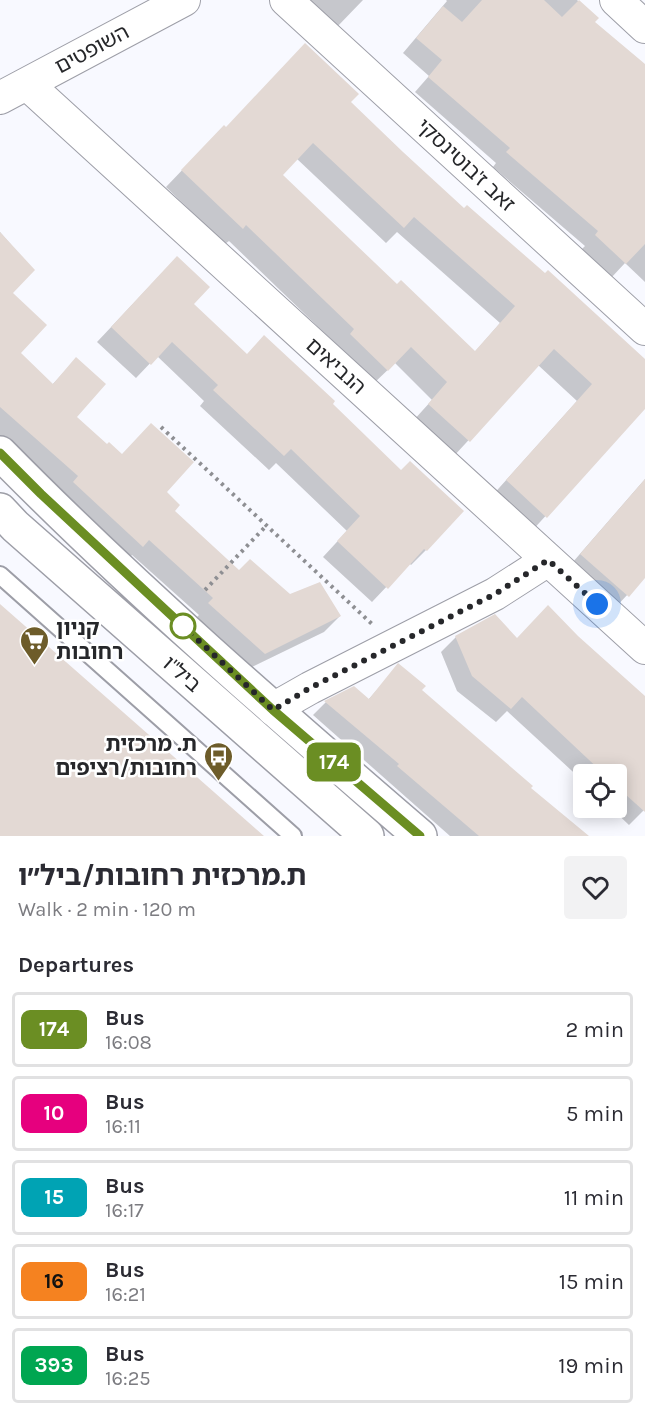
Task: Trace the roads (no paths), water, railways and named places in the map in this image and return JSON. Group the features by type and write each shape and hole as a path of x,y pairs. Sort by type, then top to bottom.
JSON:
{"street":[{"name":"השופטים","path":"14,91 184,0"},
{"name":"זאב ז'בוטינסקי","path":"286,0 645,329"},
{"path":"616,0 645,27"},
{"name":"הנביאים","path":"14,91 645,648"},
{"name":"ביל\"ו","path":"0,453 49,502 273,710 420,836"},
{"name":"ביל\"ו","path":"5,518 367,836"},
{"path":"273,710 310,688 495,594 548,560"}],"lane":[{"path":"0,574 292,836"}],"place":[{"name":"קניון רחובות","path":"35,666"},
{"name":"ת. מרכזית רחובות/רציפים","path":"218,782"}]}
